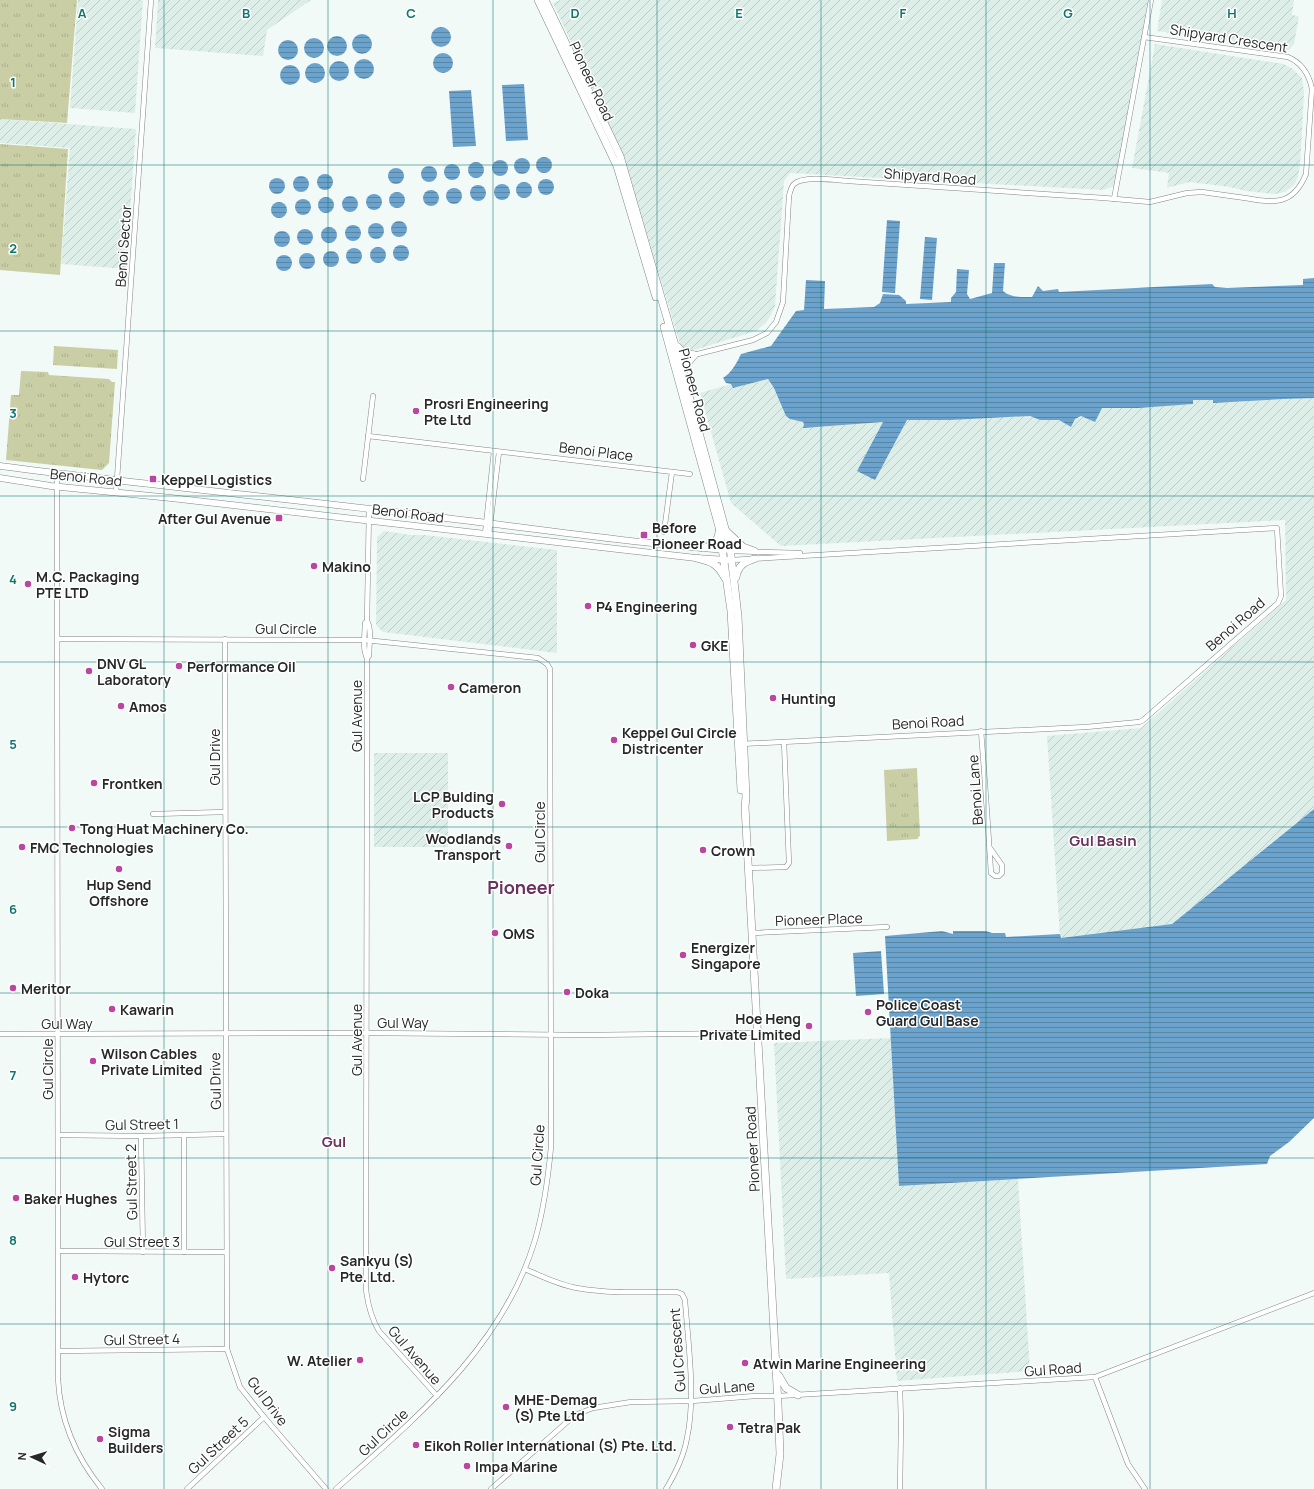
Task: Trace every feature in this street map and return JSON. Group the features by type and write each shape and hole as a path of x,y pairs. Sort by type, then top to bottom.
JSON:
{"main road":[{"name":"Pioneer Road","path":"538,0 617,166 677,359 722,529 731,551 731,583 741,744 742,797 745,807 749,868 778,1396 780,1454 776,1489"},
{"name":"Pioneer Road","path":"545,0 620,156 675,343 677,359 683,373 684,386"},
{"path":"675,343 683,353 694,355 686,365 683,373"},
{"name":"Benoi Road","path":"0,466 731,551"},
{"name":"Benoi Road","path":"0,478 58,487 368,520 696,558 732,560"},
{"name":"Pioneer Road","path":"722,529 724,560 731,583"},
{"path":"696,558 713,562 731,583 740,566 754,555 722,529 715,543 703,548"},
{"path":"776,1366 783,1385 789,1391 798,1395"}],"street":[{"name":"Benoi Sector","path":"116,493 151,0"},
{"path":"1114,199 1151,0"},
{"name":"Shipyard Crescent","path":"1114,199 1150,202 1187,193 1202,192 1265,202 1280,201 1292,195 1301,186 1306,174 1312,89 1307,73 1297,62 1288,57 1144,37"},
{"name":"Shipyard Road","path":"677,359 753,340 767,333 776,322 783,302 789,196 791,188 800,180 848,181 1114,199"},
{"path":"363,479 373,396"},
{"name":"Benoi Place","path":"368,436 690,474"},
{"path":"487,534 496,452"},
{"path":"664,532 672,472"},
{"name":"Gul Circle","path":"57,473 59,1389 65,1422 76,1450 102,1489"},
{"name":"Gul Avenue","path":"369,509 366,623 367,640 365,656 367,658 366,1282 369,1307 374,1323 379,1332 437,1396"},
{"name":"Benoi Road","path":"731,551 754,555 814,554 1277,528 1281,596 1280,601 1142,721 1122,724 741,744"},
{"name":"Benoi Road","path":"732,560 754,555 814,554"},
{"name":"Gul Circle","path":"58,639 367,640 538,658 547,664 550,669 551,1147 545,1198 535,1240 525,1269 512,1297 490,1333 454,1378 437,1396 336,1489"},
{"name":"Gul Drive","path":"225,639 227,1349 240,1387 264,1418 326,1489"},
{"name":"Benoi Lane","path":"981,731 991,874 1000,876 1002,874 1002,865 990,848"},
{"path":"749,868 786,867 790,862 784,742"},
{"path":"153,814 225,812"},
{"name":"Pioneer Place","path":"752,933 887,927"},
{"name":"Gul Way","path":"0,1034 758,1033"},
{"path":"184,1134 184,1252"},
{"name":"Gul Street 1","path":"58,1135 141,1136 226,1134"},
{"name":"Gul Street 2","path":"141,1136 143,1252"},
{"name":"Gul Street 3","path":"58,1252 226,1252"},
{"name":"Gul Crescent","path":"525,1269 577,1288 624,1293 676,1292 682,1294 685,1300 692,1401 689,1430 685,1448 666,1489"},
{"name":"Gul Road","path":"778,1396 1095,1377 1314,1293"},
{"name":"Gul Street 4","path":"58,1351 227,1349"},
{"path":"1095,1377 1128,1464 1146,1489"},
{"path":"900,1388 900,1489"},
{"name":"Gul Lane","path":"491,1489 575,1415 593,1408 631,1402 692,1401 755,1396 778,1396"},
{"name":"Gul Street 5","path":"186,1489 264,1418"}],"shaded area":[{"path":"78,0 143,0 135,113 70,108"},
{"path":"158,0 311,0 267,30 263,56 155,48"},
{"path":"560,0 1148,0 1115,186 1103,190 790,173 784,181 775,306 771,315 766,323 756,331 688,352 681,347 623,155 553,3"},
{"path":"1162,0 1294,0 1292,15 1299,16 1294,44 1289,50 1157,31"},
{"path":"1155,44 1284,64 1293,69 1302,78 1304,92 1300,165 1298,177 1294,185 1285,192 1275,194 1189,182 1167,188 1169,173 1132,168"},
{"path":"0,119 136,129 126,269 61,264 70,148 0,143"},
{"path":"768,379 790,419 803,422 803,428 883,422 857,471 907,420 1030,416 1040,420 1059,420 1071,427 1075,419 1102,408 1193,404 1193,400 1213,400 1214,403 1314,398 1314,809 1172,924 1060,938 1047,736 1141,728 1286,600 1285,520 781,546 731,503 700,393 731,384 733,388"},
{"path":"384,531 557,550 557,653 383,632 376,625 377,537"},
{"path":"374,753 448,753 448,847 374,847"},
{"path":"891,1038 899,1186 1018,1179 1030,1371 897,1381 889,1273 786,1279 774,1043"}],"green space":[{"path":"0,0 77,0 67,123 0,119"},
{"path":"0,144 68,149 60,275 0,270"},
{"path":"54,346 118,350 117,369 53,365"},
{"path":"21,371 48,372 49,375 109,379 112,382 115,382 109,463 102,470 6,460 11,395 19,395"},
{"path":"917,768 920,836 918,839 887,841 884,770"}],"water":[{"path":"441,27 448,30 451,37 448,44 441,47 434,44 431,37 434,30"},
{"path":"362,34 369,37 372,44 369,51 362,54 355,51 352,44 355,37"},
{"path":"337,36 344,39 347,46 344,53 337,56 330,53 327,46 330,39"},
{"path":"314,38 321,41 324,48 321,55 314,58 307,55 304,48 307,41"},
{"path":"288,40 295,43 298,50 295,57 288,60 281,57 278,50 281,43"},
{"path":"443,53 450,56 453,63 450,70 443,73 436,70 433,63 436,56"},
{"path":"364,59 371,62 374,69 371,76 364,79 357,76 354,69 357,62"},
{"path":"339,61 346,64 349,71 346,78 339,81 332,78 329,71 332,64"},
{"path":"315,63 322,66 325,73 322,80 315,83 308,80 305,73 308,66"},
{"path":"290,65 297,68 300,75 297,82 290,85 283,82 280,75 283,68"},
{"path":"524,84 528,140 506,141 502,85"},
{"path":"471,90 476,146 453,147 449,91"},
{"path":"541,157 547,157 552,162 550,171 547,173 541,173 536,168 536,162"},
{"path":"519,158 525,158 530,163 528,172 525,174 519,174 514,169 514,163"},
{"path":"497,160 503,160 508,165 506,174 503,176 497,176 492,171 492,165"},
{"path":"473,162 479,162 484,167 482,176 479,178 473,178 468,173 468,167"},
{"path":"449,164 455,164 460,169 458,178 455,180 449,180 444,175 444,169"},
{"path":"426,166 432,166 437,171 435,180 432,182 426,182 421,177 421,171"},
{"path":"393,168 399,168 404,173 402,182 399,184 393,184 388,179 388,173"},
{"path":"322,174 328,174 333,179 331,188 328,190 322,190 317,185 317,179"},
{"path":"298,176 304,176 309,181 307,190 304,192 298,192 293,187 293,181"},
{"path":"274,178 280,178 285,183 283,192 280,194 274,194 269,189 269,183"},
{"path":"543,179 549,179 554,184 552,193 549,195 543,195 538,190 538,184"},
{"path":"521,182 527,182 532,187 530,196 527,198 521,198 516,193 516,187"},
{"path":"499,184 505,184 510,189 508,198 505,200 499,200 494,195 494,189"},
{"path":"475,185 481,185 486,190 484,199 481,201 475,201 470,196 470,190"},
{"path":"451,188 457,188 462,193 460,202 457,204 451,204 446,199 446,193"},
{"path":"428,190 434,190 439,195 437,204 434,206 428,206 423,201 423,195"},
{"path":"394,192 400,192 405,197 403,206 400,208 394,208 389,203 389,197"},
{"path":"371,194 377,194 382,199 380,208 377,210 371,210 366,205 366,199"},
{"path":"347,196 353,196 358,201 356,210 353,212 347,212 342,207 342,201"},
{"path":"323,197 329,197 334,202 332,211 329,213 323,213 318,208 318,202"},
{"path":"300,199 306,199 311,204 309,213 306,215 300,215 295,210 295,204"},
{"path":"276,202 282,202 287,207 285,216 282,218 276,218 271,213 271,207"},
{"path":"887,220 900,221 895,293 882,292"},
{"path":"396,221 402,221 407,226 405,235 402,237 396,237 391,232 391,226"},
{"path":"373,223 379,223 384,228 382,237 379,239 373,239 368,234 368,228"},
{"path":"350,225 356,225 361,230 359,239 356,241 350,241 345,236 345,230"},
{"path":"326,227 332,227 337,232 335,241 332,243 326,243 321,238 321,232"},
{"path":"302,229 308,229 313,234 311,243 308,245 302,245 297,240 297,234"},
{"path":"279,231 285,231 290,236 288,245 285,247 279,247 274,242 274,236"},
{"path":"925,237 937,238 932,300 920,299"},
{"path":"398,245 404,245 409,250 407,259 404,261 398,261 393,256 393,250"},
{"path":"375,247 381,247 386,252 384,261 381,263 375,263 370,258 370,252"},
{"path":"351,248 357,248 362,253 360,262 357,264 351,264 346,259 346,253"},
{"path":"328,251 334,251 339,256 337,265 334,267 328,267 323,262 323,256"},
{"path":"304,253 310,253 315,258 313,267 310,269 304,269 299,264 299,258"},
{"path":"281,255 287,255 292,260 290,269 287,271 281,271 276,266 276,260"},
{"path":"994,263 1005,263 1003,291 1013,296 1021,297 1032,297 1038,286 1043,291 1058,289 1059,292 1212,284 1215,287 1227,288 1303,285 1303,279 1314,278 1314,398 1213,403 1213,400 1193,400 1193,404 1138,408 1102,408 1095,422 1081,416 1075,419 1071,427 1059,420 1040,420 1030,416 950,420 907,420 875,480 857,471 883,422 803,428 803,422 790,419 786,416 774,388 768,379 733,388 731,384 726,383 723,378 731,370 741,354 771,346 796,311 804,310 806,280 825,281 824,309 874,307 880,303 883,294 899,295 906,301 906,304 951,302 951,298 956,292 957,269 969,270 967,294 970,299 992,293"},
{"path":"1314,809 1314,1118 1289,1142 1270,1156 1267,1164 899,1186 885,936 942,931 953,934 953,931 986,931 992,933 1005,933 1006,937 1060,934 1061,938 1172,924"},
{"path":"881,951 884,994 856,996 853,953"}],"place":[{"name":"Prosri Engineering Pte Ltd","path":"416,411"},
{"name":"Keppel Logistics","path":"153,479"},
{"name":"After Gul Avenue","path":"279,518"},
{"name":"Before Pioneer Road","path":"644,535"},
{"name":"Makino","path":"314,566"},
{"name":"M.C. Packaging PTE LTD","path":"28,584"},
{"name":"P4 Engineering","path":"588,606"},
{"name":"GKE","path":"693,645"},
{"name":"Performance Oil","path":"179,666"},
{"name":"DNV GL Laboratory","path":"89,671"},
{"name":"Cameron","path":"451,687"},
{"name":"Hunting","path":"773,698"},
{"name":"Amos","path":"121,706"},
{"name":"Keppel Gul Circle Districenter","path":"614,740"},
{"name":"Frontken","path":"94,783"},
{"name":"LCP Bulding Products","path":"502,804"},
{"name":"Tong Huat Machinery Co.","path":"72,828"},
{"name":"Woodlands Transport","path":"509,846"},
{"name":"FMC Technologies","path":"22,847"},
{"name":"Crown","path":"703,850"},
{"name":"Hup Send Offshore","path":"119,869"},
{"name":"OMS","path":"495,933"},
{"name":"Energizer Singapore","path":"683,955"},
{"name":"Meritor","path":"13,988"},
{"name":"Doka","path":"567,992"},
{"name":"Kawarin","path":"112,1009"},
{"name":"Police Coast Guard Gul Base","path":"868,1012"},
{"name":"Hoe Heng Private Limited","path":"809,1026"},
{"name":"Wilson Cables Private Limited","path":"93,1061"},
{"name":"Baker Hughes","path":"16,1198"},
{"name":"Sankyu (S) Pte. Ltd.","path":"332,1268"},
{"name":"Hytorc","path":"75,1277"},
{"name":"W. Atelier","path":"360,1360"},
{"name":"Atwin Marine Engineering","path":"745,1363"},
{"name":"MHE-Demag (S) Pte Ltd","path":"506,1407"},
{"name":"Tetra Pak","path":"730,1427"},
{"name":"Sigma Builders","path":"100,1439"},
{"name":"Eikoh Roller International (S) Pte. Ltd.","path":"416,1445"},
{"name":"Impa Marine","path":"467,1466"}],"district":[{"name":"Gul Basin","path":"1103,840"},
{"name":"Pioneer","path":"521,887"},
{"name":"Gul","path":"334,1141"}]}
